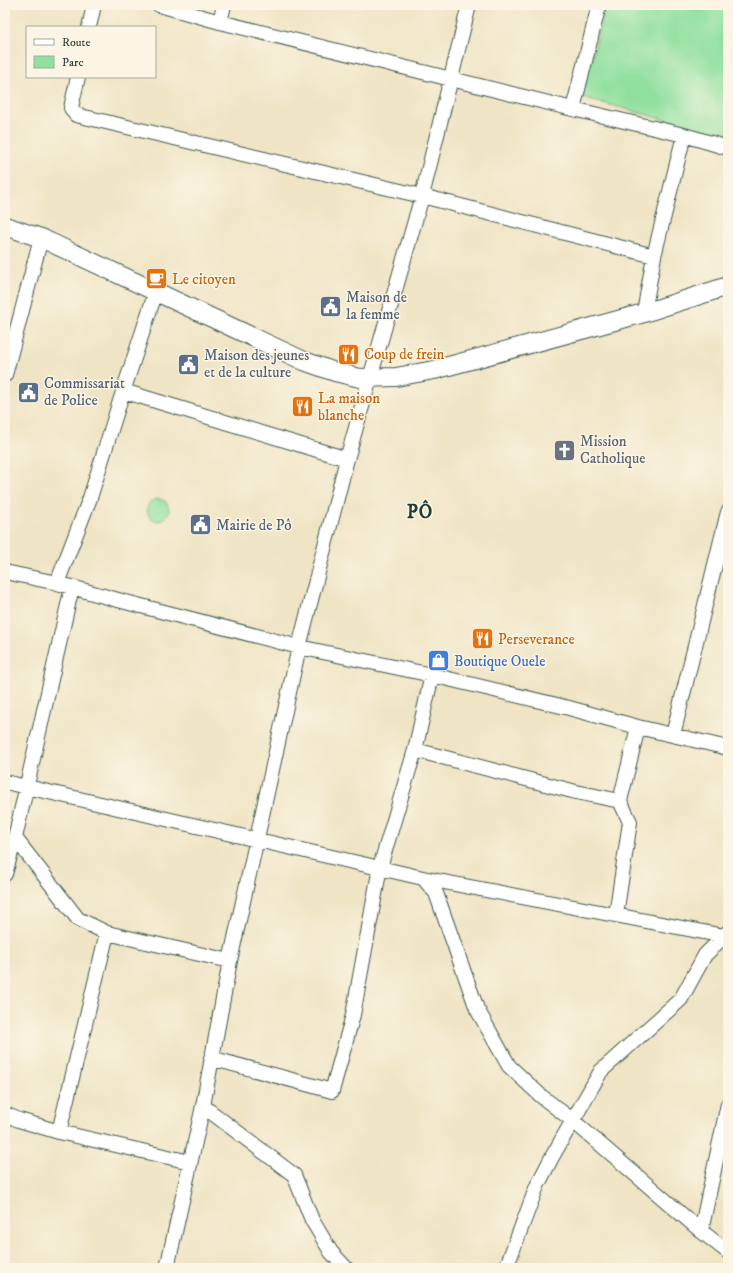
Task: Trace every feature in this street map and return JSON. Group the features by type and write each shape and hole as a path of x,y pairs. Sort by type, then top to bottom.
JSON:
{"main road":[{"path":"5,226 41,238 304,361 335,372 360,378 396,377 434,370 644,313 728,286"}],"street":[{"path":"89,26 94,5"},
{"path":"159,5 220,22 684,135 728,148"},
{"path":"220,22 224,5"},
{"path":"167,1268 203,1106 230,962 299,647 347,459 422,196 469,5"},
{"path":"573,109 599,5"},
{"path":"78,78 71,108 76,115 422,196 654,256"},
{"path":"644,313 654,256 684,135"},
{"path":"5,375 41,238"},
{"path":"57,583 90,498 156,291"},
{"path":"123,391 347,459"},
{"path":"673,735 728,512"},
{"path":"5,572 57,583 299,647 432,675 728,748"},
{"path":"5,874 15,838 72,587"},
{"path":"211,1058 332,1091 353,1014 380,867 415,750 432,675"},
{"path":"616,915 630,822 620,801 638,727"},
{"path":"415,750 576,792 620,801"},
{"path":"5,782 423,878 616,915 726,934"},
{"path":"15,838 78,919 107,933 230,962"},
{"path":"423,878 436,893 477,1009 509,1066 541,1096 572,1120 701,1231 728,1252"},
{"path":"59,1132 107,933"},
{"path":"506,1268 537,1186 572,1120 601,1071 681,998 705,955 726,934"},
{"path":"701,1231 728,1104"},
{"path":"203,1106 294,1175 312,1220 331,1252 346,1268"},
{"path":"5,1114 18,1120 59,1132 190,1162"}],"green space":[{"path":"606,5 728,5 728,137 581,97"},
{"path":"158,499 166,502 169,510 166,518 158,521 150,518 147,510 150,502"}],"place":[{"name":"Le citoyen","path":"157,279"},
{"name":"Maison de la femme","path":"331,306"},
{"name":"Coup de frein","path":"349,354"},
{"name":"Maison des jeunes et de la culture","path":"188,364"},
{"name":"Commissariat de Police","path":"29,392"},
{"name":"La maison blanche","path":"302,407"},
{"name":"Mission Catholique","path":"565,450"},
{"name":"Mairie de Pô","path":"200,525"},
{"name":"Perseverance","path":"483,639"},
{"name":"Boutique Ouele","path":"438,661"}],"district":[{"name":"PÔ","path":"420,511"}]}
